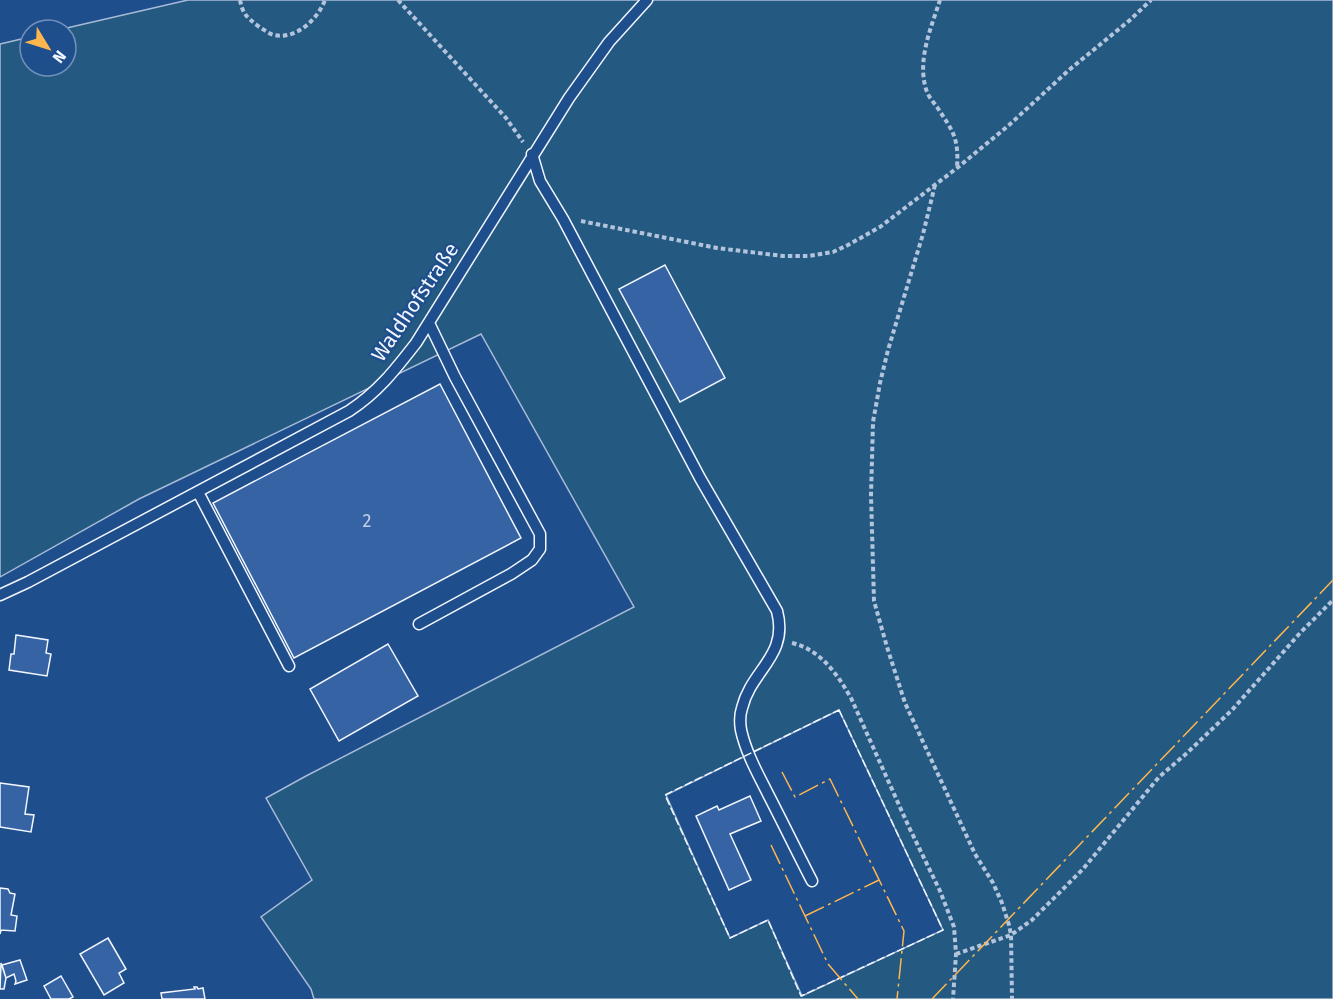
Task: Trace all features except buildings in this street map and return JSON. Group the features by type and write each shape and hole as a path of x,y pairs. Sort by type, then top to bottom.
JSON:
{"lane":[{"name":"Waldhofstraße","path":"0,595 349,411 375,392 416,343 568,98 609,42 647,0"},
{"path":"532,154 540,181 563,219 700,478 777,611 780,620 779,640 746,697 742,708 740,728 751,758 812,881"},
{"path":"419,624 511,574 532,560 540,549 540,534 455,377 429,323"},
{"path":"198,492 289,666"}],"path":[{"path":"240,0 242,11 248,18 274,35 290,35 305,27 326,0"},
{"path":"398,0 506,118 532,154"},
{"path":"940,0 926,46 922,69 927,92 957,141 957,168"},
{"path":"563,219 717,248 783,256 809,256 833,252 880,227 935,186 1008,126 1069,70 1130,21 1151,0"},
{"path":"935,186 888,350 873,422 871,495 874,601 905,703 975,854 1002,903 1011,935 1012,999"},
{"path":"956,954 1011,935 1032,920 1083,869 1159,777 1232,710 1300,633 1333,600"},
{"path":"779,640 800,645 819,656 837,675 851,698 954,927 956,954 952,999"}],"shaded area":[{"path":"188,0 1333,0 1333,999 314,999 311,989 261,917 312,880 266,798 634,607 481,334 139,499 0,577 0,44 18,40 18,78 78,78 78,25","holes":["839,710 943,930 802,996 768,920 730,938 666,795"]}],"fence":[{"path":"839,710 943,930 801,996 768,920 730,938 665,795 839,710"}],"power":[{"path":"932,999 1333,580"},
{"path":"782,772 795,797 830,779 904,931 897,999"},
{"path":"771,845 828,964 858,999"},
{"path":"805,916 879,880"}]}
